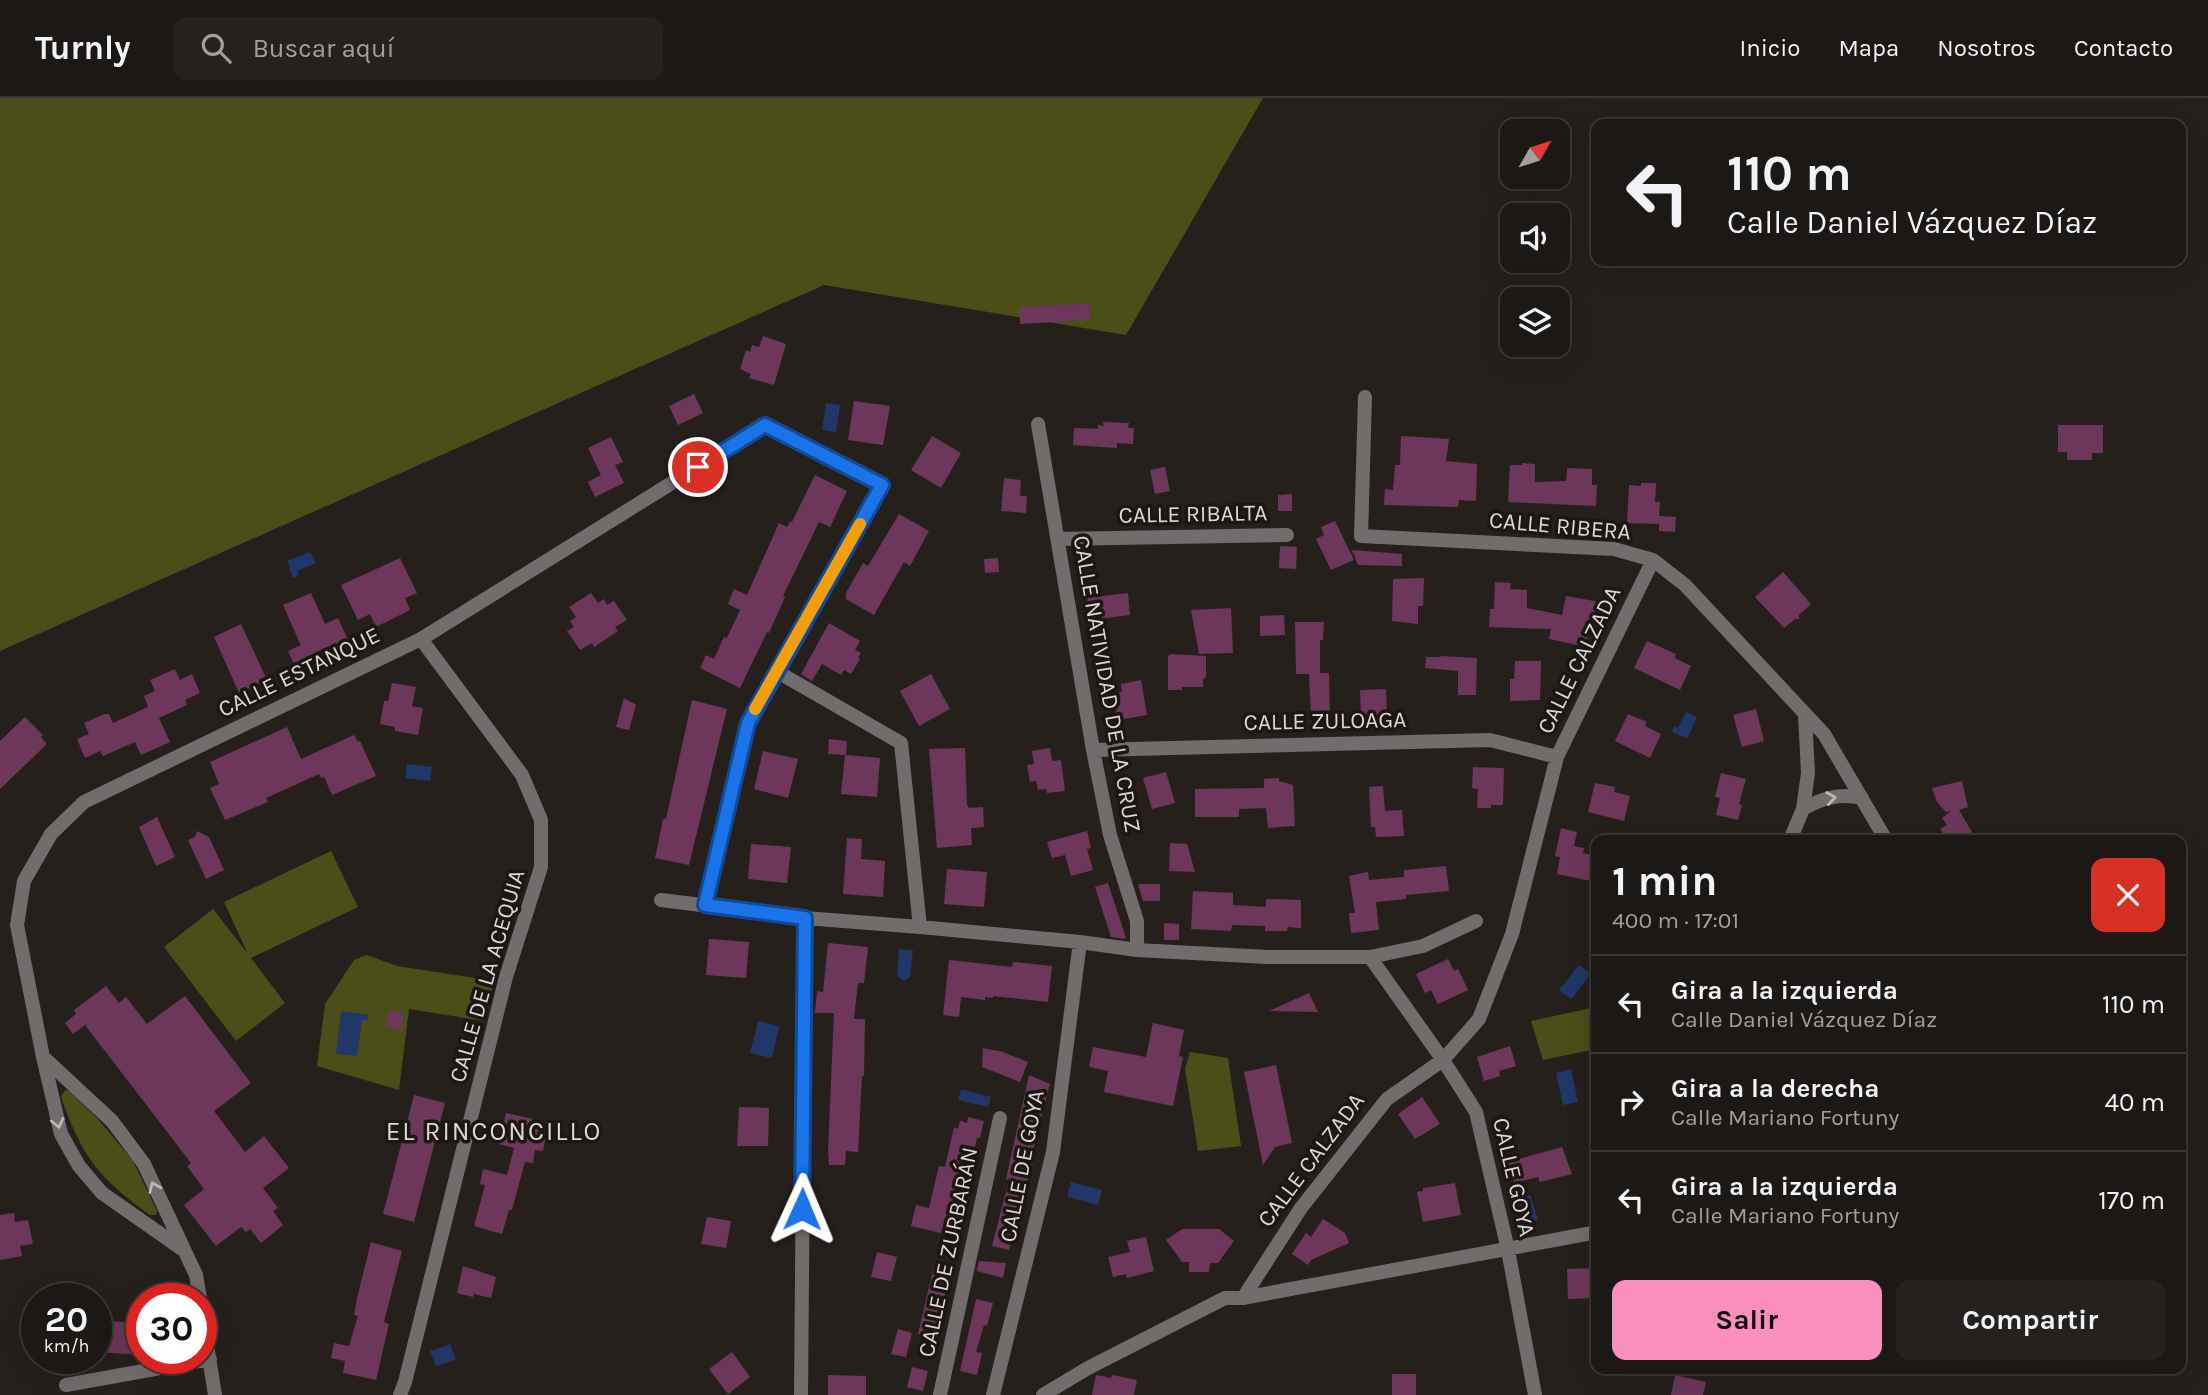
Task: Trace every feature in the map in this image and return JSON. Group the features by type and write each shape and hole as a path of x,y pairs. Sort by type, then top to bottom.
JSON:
{"street":[{"name":"CALLE RIBERA","path":"1365,397 1361,536 1614,549 1653,559 1685,585 1824,734 1883,835"},
{"name":"CALLE NATIVIDAD DE LA CRUZ","path":"1038,424 1093,750 1110,835 1137,921 1137,950"},
{"name":"CALLE ESTANQUE","path":"182,1249 102,1193 79,1166 61,1134 17,925 24,881 51,834 84,802 421,639 765,425 882,485 776,671"},
{"name":"CALLE RIBALTA","path":"1058,540 1287,535"},
{"name":"CALLE CALZADA","path":"1243,1298 1301,1208 1387,1099 1443,1060 1479,1018 1512,934 1557,757 1653,559"},
{"name":"CALLE DE LA ACEQUIA","path":"400,1395 506,978 541,867 541,820 522,775 421,639"},
{"path":"705,905 748,723 776,671 901,743 920,927"},
{"path":"1792,835 1804,809 1808,773 1805,715"},
{"name":"CALLE ZULOAGA","path":"1093,750 1490,740 1557,757"},
{"path":"1804,809 1822,798 1861,798"},
{"path":"662,900 805,918 1080,942 1137,950 1268,957 1370,957 1423,946 1476,922"},
{"path":"801,1395 805,918"},
{"name":"CALLE DE GOYA","path":"993,1395 1053,1152 1080,942"},
{"name":"CALLE GOYA","path":"1370,957 1443,1060 1476,1112 1508,1250 1535,1395"},
{"name":"CALLE ESTANQUE","path":"43,1057 112,1121 144,1164 197,1283"},
{"name":"CALLE DE ZURBARÁN","path":"940,1395 1000,1118"},
{"path":"1043,1395 1088,1368 1225,1298 1243,1298 1591,1233"},
{"path":"66,1385 127,1374"},
{"path":"212,1374 215,1395"}],"shaded area":[{"path":"0,98 1263,98 1126,335 824,285 0,651"},
{"path":"331,851 358,907 251,958 285,1003 236,1041 164,947 213,909 248,954 224,902"},
{"path":"367,955 397,966 494,981 484,1021 409,1009 399,1090 317,1066 325,1004 354,960"},
{"path":"1591,1008 1591,1050 1543,1060 1531,1021"},
{"path":"1190,1052 1228,1058 1241,1146 1198,1151 1185,1069"},
{"path":"65,1090 97,1118 133,1161 157,1211 156,1215 150,1215 132,1202 94,1165 69,1118 61,1097"}],"water":[{"path":"826,403 840,405 836,432 822,430"},
{"path":"310,552 316,563 299,570 297,577 293,578 287,561"},
{"path":"1686,712 1697,717 1687,739 1672,732 1674,726 1678,728"},
{"path":"407,764 432,767 430,781 405,778"},
{"path":"899,949 913,950 910,977 904,981 897,976"},
{"path":"1579,965 1591,974 1571,999 1559,990"},
{"path":"341,1011 369,1015 368,1020 362,1020 357,1056 336,1054"},
{"path":"758,1021 779,1026 772,1058 750,1053"},
{"path":"1571,1069 1578,1102 1563,1105 1556,1073"},
{"path":"961,1089 991,1097 988,1107 958,1100"},
{"path":"1071,1182 1102,1190 1098,1205 1067,1197"},
{"path":"1530,1195 1538,1220 1526,1224 1518,1199"},
{"path":"450,1344 456,1360 436,1366 430,1351"}],"building":[{"path":"1089,304 1090,320 1020,324 1019,307"},
{"path":"763,336 786,344 774,385 749,378 751,374 740,369 746,350 750,352 752,345 759,347"},
{"path":"694,394 703,413 678,425 669,406"},
{"path":"854,401 890,406 883,445 848,440"},
{"path":"1103,422 1129,423 1128,428 1134,428 1133,444 1117,443 1117,448 1073,445 1074,428 1098,429 1098,425 1104,426"},
{"path":"2058,425 2103,425 2103,453 2092,453 2092,460 2067,460 2067,452 2058,452"},
{"path":"932,436 961,453 941,488 911,470"},
{"path":"1401,436 1449,439 1446,461 1477,464 1476,501 1459,500 1458,507 1384,505 1385,489 1393,490 1395,465 1400,465"},
{"path":"611,437 623,462 615,465 624,483 595,497 588,482 601,475 588,448"},
{"path":"1535,464 1535,482 1566,481 1567,468 1592,469 1592,485 1597,485 1596,506 1508,502 1510,465"},
{"path":"1165,467 1170,491 1155,494 1150,470"},
{"path":"815,475 847,491 830,527 819,522 783,596 785,597 769,633 767,632 740,688 700,668 706,655 714,659 740,610 728,604 734,589 747,595 779,523 787,527 790,521 792,522"},
{"path":"1004,478 1021,480 1020,496 1027,496 1026,513 1001,511"},
{"path":"1641,483 1656,483 1655,502 1660,502 1659,516 1676,517 1675,532 1659,531 1659,524 1627,523 1629,485 1641,486"},
{"path":"1292,494 1292,511 1278,511 1278,495"},
{"path":"899,514 929,531 910,566 904,562 874,615 846,599 846,593 863,563 868,566"},
{"path":"1335,521 1354,560 1331,570 1316,539 1324,535 1321,527"},
{"path":"1280,546 1297,547 1296,569 1279,568"},
{"path":"1352,550 1402,554 1402,566 1358,565"},
{"path":"400,558 417,593 405,598 410,610 376,627 370,614 358,620 341,585"},
{"path":"998,558 999,572 985,573 984,559"},
{"path":"1783,572 1811,604 1799,615 1799,619 1784,628 1755,597"},
{"path":"1424,578 1423,606 1418,606 1418,624 1392,621 1393,579"},
{"path":"1495,582 1511,583 1510,589 1527,590 1527,608 1562,615 1566,596 1600,602 1595,630 1589,629 1586,647 1549,639 1551,629 1489,627 1490,609 1494,609"},
{"path":"311,593 325,624 338,618 349,642 335,648 334,644 306,657 283,605"},
{"path":"591,593 598,603 604,599 607,605 614,601 627,620 615,627 618,631 594,647 592,643 580,650 567,631 574,627 570,621 576,617 569,607"},
{"path":"1128,593 1130,615 1090,620 1087,598"},
{"path":"1231,608 1233,653 1199,654 1191,610"},
{"path":"1284,615 1285,635 1260,636 1260,616"},
{"path":"1295,622 1324,622 1323,640 1320,640 1320,673 1329,673 1330,716 1311,716 1309,674 1296,674"},
{"path":"829,623 860,641 855,650 861,653 858,658 860,659 851,674 844,670 841,675 822,664 812,681 801,674"},
{"path":"241,624 267,680 239,693 214,637"},
{"path":"1647,641 1676,654 1675,658 1691,666 1680,690 1634,668"},
{"path":"301,645 308,660 295,666 288,651"},
{"path":"1168,656 1206,656 1203,687 1168,690"},
{"path":"1426,657 1477,658 1476,695 1458,695 1458,671 1425,668"},
{"path":"1515,661 1541,661 1540,700 1510,701 1510,679 1514,679"},
{"path":"175,669 180,680 192,674 200,693 185,700 187,705 159,718 170,742 141,755 135,742 103,756 100,751 85,758 77,739 89,734 84,723 109,714 113,723 148,707 144,696 155,691 150,680"},
{"path":"931,674 950,709 919,726 900,691"},
{"path":"1141,680 1147,715 1118,720 1113,694 1122,692 1121,684"},
{"path":"392,683 416,687 412,706 423,708 418,735 395,731 395,727 380,724 384,701 388,701"},
{"path":"1386,689 1387,716 1361,717 1360,690"},
{"path":"624,698 636,705 629,730 616,727"},
{"path":"692,700 727,709 689,865 655,858"},
{"path":"1756,709 1764,741 1742,747 1733,715"},
{"path":"1628,714 1647,722 1645,726 1661,734 1650,758 1615,741"},
{"path":"25,717 43,735 41,737 47,744 0,789 0,741"},
{"path":"287,727 301,759 354,735 358,742 360,741 376,776 332,795 324,777 321,778 319,774 266,798 268,802 225,820 210,788 219,784 210,762"},
{"path":"829,739 847,741 846,755 880,758 877,797 841,794 845,755 828,754"},
{"path":"965,748 967,805 969,808 983,807 984,827 971,828 972,845 937,848 929,749"},
{"path":"1050,748 1052,761 1061,760 1065,791 1047,793 1046,789 1038,790 1036,781 1030,782 1027,765 1034,764 1032,751"},
{"path":"763,751 798,759 788,798 754,789"},
{"path":"1473,767 1504,768 1503,805 1477,808 1478,789 1472,788"},
{"path":"1166,772 1175,803 1152,809 1143,778"},
{"path":"1721,773 1746,779 1738,820 1716,815 1720,798 1715,797"},
{"path":"1279,778 1279,781 1293,785 1295,826 1268,828 1266,808 1239,809 1239,817 1195,817 1195,789 1264,788 1264,779"},
{"path":"1962,781 1968,807 1959,810 1972,832 1967,835 1944,835 1940,829 1947,825 1942,818 1951,811 1946,812 1937,802 1932,788"},
{"path":"1595,783 1615,787 1614,792 1630,796 1624,821 1588,812"},
{"path":"1383,786 1385,811 1402,810 1404,836 1376,837 1375,827 1371,827 1369,787"},
{"path":"157,817 175,857 156,866 139,827"},
{"path":"1561,828 1577,832 1574,846 1584,848 1583,853 1591,855 1591,881 1557,874 1560,857 1555,856"},
{"path":"197,831 209,837 224,870 206,879 188,840 195,837"},
{"path":"1087,831 1091,848 1087,849 1093,870 1071,876 1065,855 1052,858 1047,842"},
{"path":"847,838 862,839 861,859 885,861 883,897 843,894"},
{"path":"1170,843 1187,844 1195,872 1169,871"},
{"path":"751,844 791,847 787,883 748,879"},
{"path":"1446,866 1449,891 1406,895 1406,899 1376,902 1379,930 1351,933 1349,913 1355,913 1349,876 1368,872 1369,880 1404,877 1404,870"},
{"path":"947,869 987,872 984,907 944,904"},
{"path":"1108,883 1126,938 1124,939 1111,937 1095,887"},
{"path":"1138,884 1160,884 1160,901 1143,901"},
{"path":"1193,891 1233,893 1233,905 1266,907 1266,899 1301,900 1301,928 1265,931 1265,926 1232,925 1231,931 1191,929"},
{"path":"1164,923 1179,924 1179,940 1164,940"},
{"path":"709,939 749,942 746,978 706,975"},
{"path":"828,943 868,947 864,983 858,983 854,1019 865,1019 858,1152 846,1151 845,1165 829,1165 834,1013 815,1013 817,991 823,992"},
{"path":"1448,959 1454,971 1458,969 1468,990 1438,1004 1431,990 1425,993 1416,974"},
{"path":"949,960 1012,967 1013,962 1052,966 1048,1002 993,996 985,997 985,1000 961,997 959,1017 943,1015"},
{"path":"106,986 119,1003 126,997 147,1024 185,996 251,1083 214,1111 245,1152 264,1136 289,1168 263,1188 278,1208 273,1211 283,1225 261,1243 250,1229 246,1232 241,1227 216,1246 184,1205 204,1189 187,1166 191,1163 85,1025 73,1034 65,1023 76,1014 74,1010"},
{"path":"1309,993 1318,1012 1269,1011"},
{"path":"388,1011 404,1013 402,1030 386,1027"},
{"path":"1153,1023 1184,1030 1179,1056 1183,1057 1173,1106 1104,1092 1108,1071 1089,1067 1093,1047 1146,1057"},
{"path":"1510,1046 1516,1066 1499,1071 1500,1076 1484,1081 1477,1057"},
{"path":"983,1048 1003,1052 1028,1062 1020,1082 982,1067"},
{"path":"1276,1065 1292,1143 1275,1147 1263,1165 1244,1072"},
{"path":"1029,1075 1050,1084 1030,1162 1033,1162 1016,1216 1019,1217 1009,1250 992,1246 1009,1180 1006,1179"},
{"path":"414,1095 445,1103 414,1222 383,1214"},
{"path":"1422,1097 1440,1124 1415,1139 1398,1114"},
{"path":"739,1107 769,1108 768,1146 737,1146"},
{"path":"506,1113 533,1119 531,1128 547,1131 543,1151 535,1150 533,1163 525,1162 512,1210 509,1210 502,1234 474,1226 485,1185 480,1184 483,1169 507,1175 514,1148 499,1144"},
{"path":"968,1117 984,1121 980,1138 977,1138 969,1173 974,1174 957,1237 911,1226 916,1205 929,1208 939,1166 945,1167 954,1127 958,1129 960,1121 967,1123"},
{"path":"1562,1147 1572,1174 1540,1182 1538,1177 1514,1183 1508,1162"},
{"path":"1455,1183 1461,1215 1423,1222 1417,1192 1423,1191 1423,1188"},
{"path":"14,1213 15,1222 28,1220 33,1244 20,1246 22,1256 0,1260 0,1215"},
{"path":"707,1217 731,1221 726,1248 701,1244"},
{"path":"1323,1219 1345,1233 1349,1243 1311,1260 1308,1265 1292,1254 1306,1233 1311,1237"},
{"path":"1182,1229 1219,1229 1234,1241 1218,1263 1210,1263 1209,1272 1189,1272 1189,1262 1182,1262 1166,1240"},
{"path":"1146,1237 1154,1271 1127,1278 1126,1274 1113,1277 1108,1257 1130,1252 1127,1241"},
{"path":"371,1242 402,1251 384,1322 389,1324 376,1380 343,1373 345,1361 331,1358 334,1343 349,1346 358,1316 354,1315"},
{"path":"877,1252 897,1257 891,1281 871,1277"},
{"path":"979,1261 1006,1263 1003,1278 977,1271"},
{"path":"463,1266 496,1277 491,1298 457,1293"},
{"path":"934,1266 951,1270 934,1338 918,1334"},
{"path":"1591,1268 1591,1298 1568,1299 1567,1269"},
{"path":"976,1299 993,1303 976,1352 982,1353 977,1375 960,1371"},
{"path":"112,1321 126,1322 126,1354 112,1353"},
{"path":"898,1329 912,1333 906,1357 891,1354"},
{"path":"732,1352 750,1377 728,1394 709,1369"},
{"path":"912,1367 928,1371 923,1391 907,1387"},
{"path":"1392,1374 1416,1374 1416,1395 1392,1395"},
{"path":"828,1375 866,1376 866,1395 828,1395"},
{"path":"1096,1375 1137,1380 1134,1395 1092,1395"},
{"path":"1675,1375 1706,1382 1703,1395 1671,1395"}],"slow traffic":[{"path":"755,709 860,524"}],"district":[{"name":"EL RINCONCILLO","path":"494,1131"}],"route":[{"path":"698,467 765,425 882,485 748,723 705,905 805,918 802,1209"}]}
